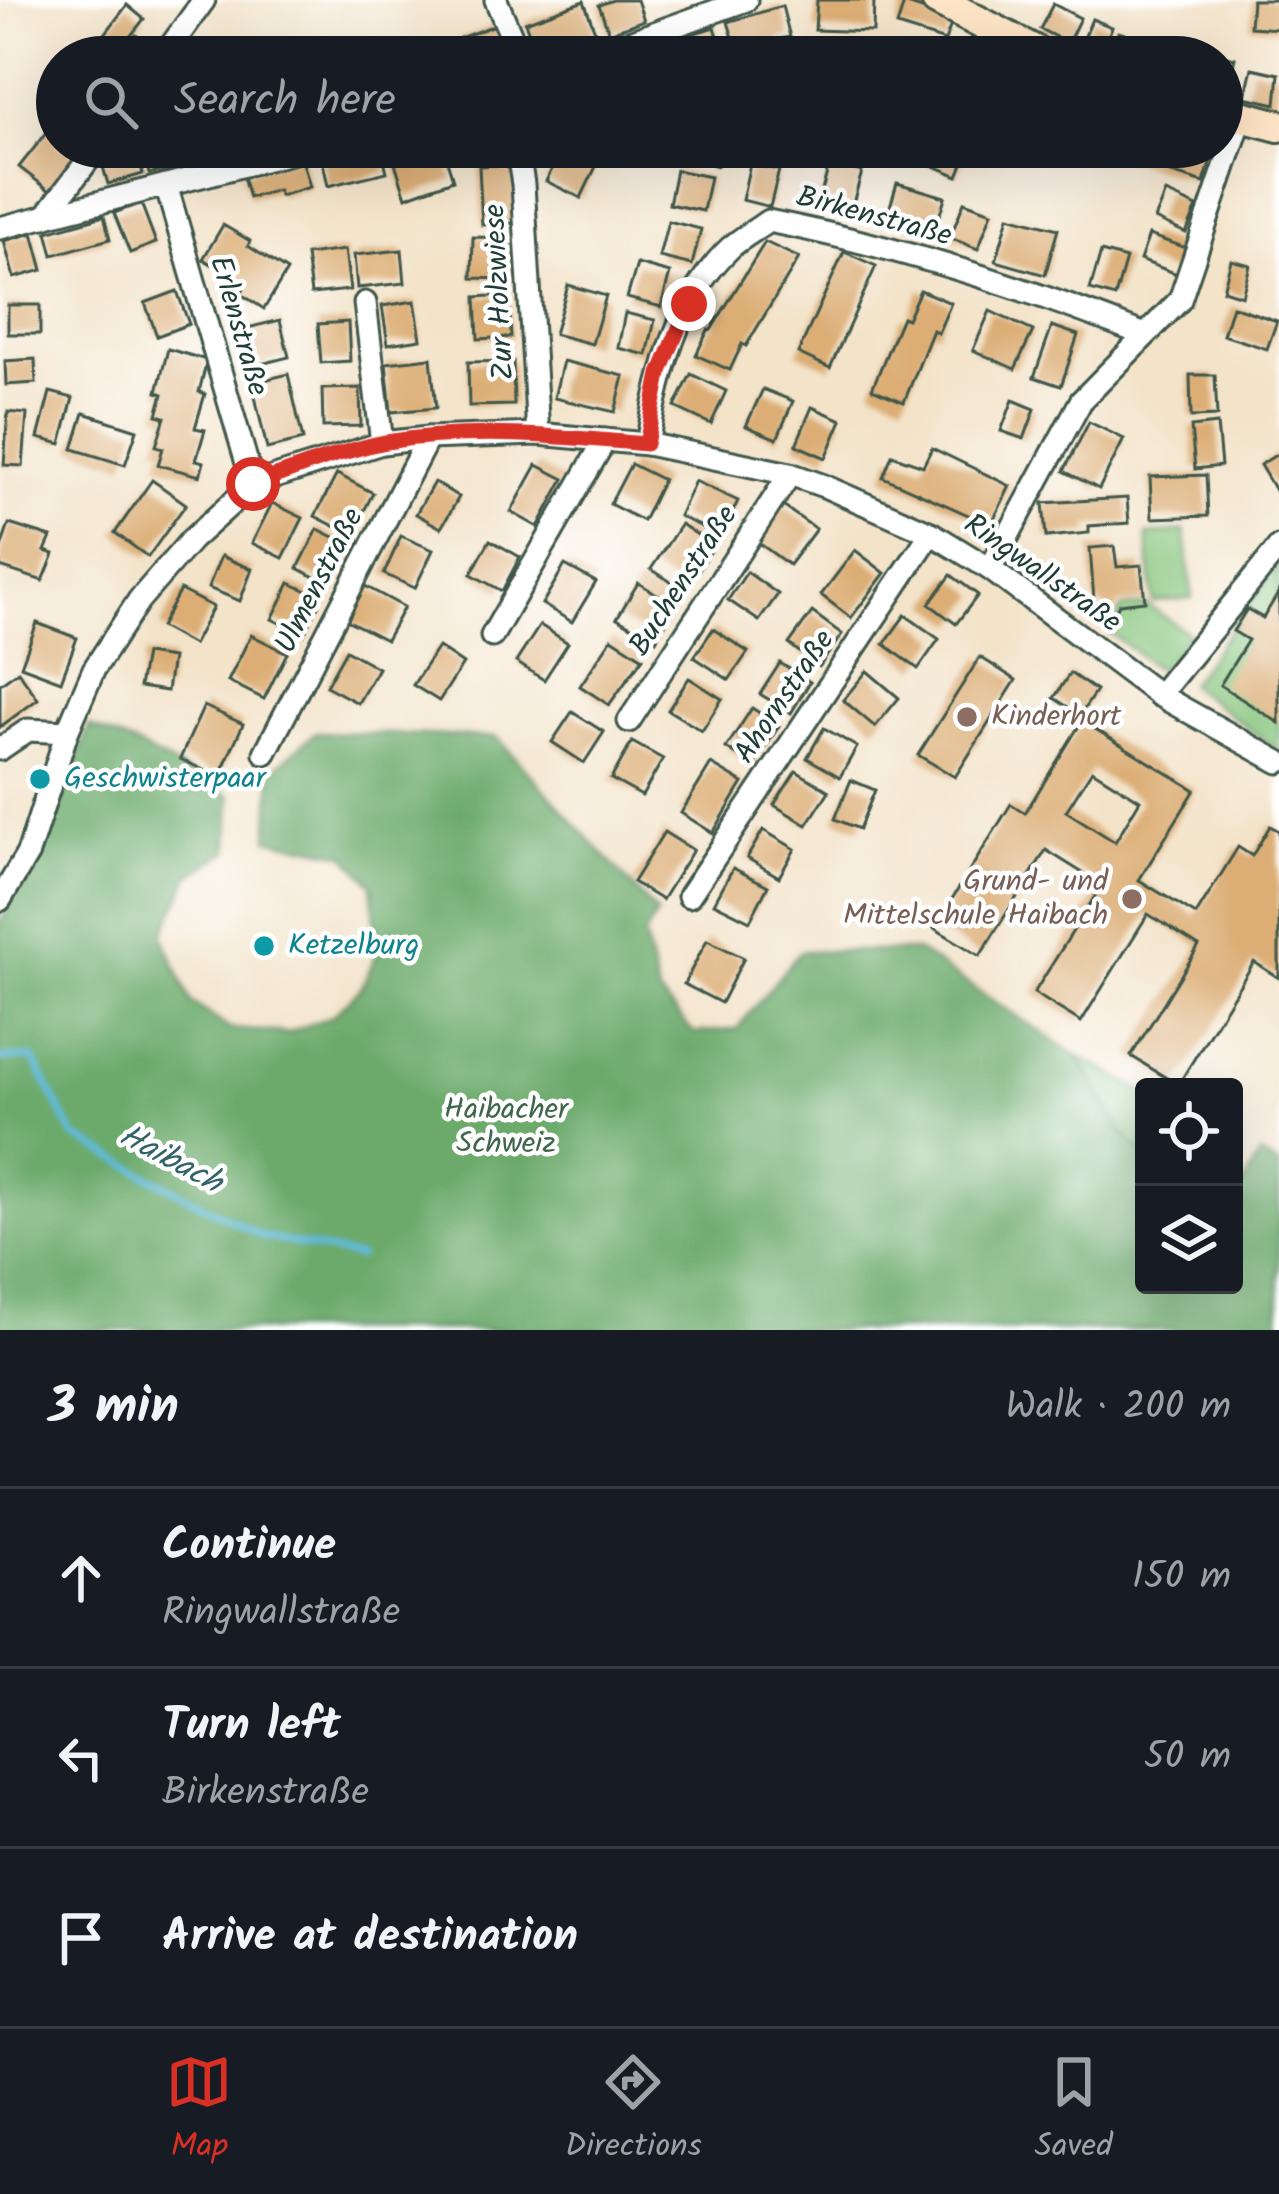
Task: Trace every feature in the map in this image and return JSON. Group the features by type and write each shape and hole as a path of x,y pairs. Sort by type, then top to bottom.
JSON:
{"street":[{"path":"178,36 204,0"},
{"path":"496,0 511,36"},
{"path":"646,36 746,0"},
{"path":"937,0 1006,36"},
{"path":"1243,117 1279,126"},
{"path":"45,217 82,168"},
{"path":"0,228 232,168"},
{"name":"Zur Holzwiese","path":"520,168 538,434"},
{"path":"990,569 1081,401 1180,300 1217,168"},
{"name":"Erlenstraße","path":"166,185 253,484"},
{"name":"Birkenstraße","path":"646,444 660,374 689,304 729,249 768,220 956,270 1145,335"},
{"path":"365,304 382,443"},
{"name":"Ringwallstraße","path":"0,900 28,853 67,732 94,669 139,600 191,540 253,484 382,443 428,438 538,434 646,444 790,474 931,533 990,569 1159,695 1279,762"},
{"name":"Ulmenstraße","path":"265,753 428,438"},
{"path":"492,636 605,440"},
{"name":"Buchenstraße","path":"629,721 790,474"},
{"name":"Ahornstraße","path":"689,896 931,533"},
{"path":"1159,695 1279,548"},
{"path":"0,748 28,730 67,732"}],"green space":[{"path":"1185,531 1192,598 1153,602 1147,535"},
{"path":"1279,564 1279,751 1189,685"},
{"path":"1147,605 1191,635 1162,669 1109,632 1122,608"},
{"name":"Haibacher Schweiz","path":"89,726 138,746 231,796 229,851 190,876 163,935 191,1002 230,1029 288,1033 332,1016 361,988 377,954 372,884 345,854 268,839 272,771 316,732 497,737 657,914 644,936 658,993 694,1033 737,1029 800,951 917,951 1078,1056 1135,1145 1135,1294 1243,1294 1243,1184 1260,1155 1279,1165 1279,1330 0,1330 0,922 37,861"},
{"path":"1078,1056 1135,1087 1135,1145"}],"building":[{"path":"637,0 644,20 609,33 599,5"},
{"path":"817,0 874,0 873,32 815,30"},
{"path":"1252,0 1279,0 1279,29 1250,27"},
{"path":"584,1 597,36 530,36 525,22"},
{"path":"904,3 953,19 947,36 897,26"},
{"path":"1053,4 1080,18 1071,36 1054,36 1040,29"},
{"path":"127,5 144,19 131,36 105,34"},
{"path":"782,6 790,36 732,36 728,22"},
{"path":"1092,19 1112,27 1108,36 1085,36"},
{"path":"495,25 499,36 465,36"},
{"path":"715,27 718,36 688,36"},
{"path":"1252,68 1279,74 1276,104 1245,97"},
{"path":"36,146 36,168 68,168 50,191 19,167"},
{"path":"103,168 141,168 143,174 108,184"},
{"path":"304,168 310,187 249,198 242,173"},
{"path":"324,168 386,168 387,172 328,186"},
{"path":"397,168 449,168 453,180 406,197"},
{"path":"479,168 514,168 517,223 482,225"},
{"path":"552,168 595,168 581,198 546,181"},
{"path":"749,168 779,170 770,207 742,200"},
{"path":"828,168 862,172 851,210 819,201"},
{"path":"939,168 961,168 958,176"},
{"path":"1154,168 1209,168 1204,183"},
{"path":"676,170 710,177 703,211 669,204"},
{"path":"897,183 945,197 934,234 886,220"},
{"path":"1166,193 1197,207 1186,233 1155,219"},
{"path":"964,202 992,212 978,249 950,238"},
{"path":"141,203 156,243 130,253 114,213"},
{"path":"104,216 110,239 53,255 47,232"},
{"path":"1009,216 1058,229 1045,275 996,261"},
{"path":"668,221 701,229 692,265 659,257"},
{"path":"223,225 287,271 264,309 241,294 244,289 227,278 230,275 203,259"},
{"path":"33,233 43,270 14,278 4,241"},
{"path":"1149,235 1186,248 1177,274 1140,260"},
{"path":"473,237 509,238 508,279 472,278"},
{"path":"765,242 799,258 730,370 696,355"},
{"path":"345,250 350,290 311,294 306,255"},
{"path":"402,250 405,283 357,288 354,255"},
{"path":"844,252 876,266 830,368 798,353"},
{"path":"1101,252 1126,259 1115,297 1090,290"},
{"path":"1231,260 1250,265 1242,296 1223,290"},
{"path":"637,264 670,273 661,307 627,298"},
{"path":"568,285 606,296 592,344 554,334"},
{"path":"920,290 951,303 938,333 933,330 904,402 872,389 902,317 907,319"},
{"path":"177,291 189,324 157,336 145,303"},
{"path":"509,295 511,337 478,339 476,297"},
{"path":"415,301 421,339 388,344 382,306"},
{"path":"8,305 40,305 40,334 8,334"},
{"path":"1232,306 1277,321 1267,349 1223,335"},
{"path":"990,311 1033,331 1015,369 973,350"},
{"path":"625,313 655,320 647,355 618,348"},
{"path":"280,320 289,357 249,367 239,330"},
{"path":"348,322 350,361 321,363 318,324"},
{"path":"1052,326 1078,335 1061,386 1034,377"},
{"path":"168,349 207,360 199,392 205,394 195,428 205,430 196,460 204,462 200,476 158,465 163,448 156,446 165,417 157,415 163,394 157,392"},
{"path":"431,358 436,408 391,412 386,363"},
{"path":"35,359 36,383 6,385 5,361"},
{"path":"513,361 514,405 469,406 468,362"},
{"path":"563,361 624,376 615,412 554,398"},
{"path":"288,374 303,440 267,449 252,383"},
{"path":"691,374 726,391 711,424 675,407"},
{"path":"1190,375 1215,375 1217,416 1191,417"},
{"path":"360,388 361,426 323,427 322,389"},
{"path":"763,389 793,401 777,439 746,426"},
{"path":"50,392 73,398 61,444 38,438"},
{"path":"1013,400 1035,409 1024,439 1001,431"},
{"path":"812,407 842,420 826,458 796,445"},
{"path":"8,412 27,414 23,466 4,465"},
{"path":"84,413 137,430 125,465 73,449"},
{"path":"1089,422 1124,439 1099,489 1064,471"},
{"path":"1217,424 1221,466 1195,469 1191,427"},
{"path":"932,448 1010,486 991,525 883,477 892,455 923,466"},
{"path":"1279,453 1279,497 1260,465"},
{"path":"631,464 663,480 643,521 610,504"},
{"path":"537,465 564,479 538,527 511,512"},
{"path":"337,474 373,493 352,535 315,516"},
{"path":"1206,475 1208,516 1152,518 1150,477"},
{"path":"152,480 186,504 148,557 115,533"},
{"path":"695,481 738,501 721,536 679,516"},
{"path":"434,482 459,497 441,528 416,514"},
{"path":"1127,498 1129,523 1089,526 1089,533 1046,537 1043,503"},
{"path":"272,503 303,518 283,558 252,543"},
{"path":"783,506 816,529 789,565 756,541"},
{"path":"9,524 51,537 45,551 54,554 43,581 0,567"},
{"path":"681,524 714,546 685,591 651,569"},
{"path":"318,529 348,544 328,584 298,568"},
{"path":"401,536 433,550 415,588 384,574"},
{"path":"490,540 520,557 502,591 471,574"},
{"path":"1114,546 1117,567 1141,565 1145,601 1119,604 1114,614 1094,600 1090,548"},
{"path":"855,550 885,573 851,618 821,595"},
{"path":"221,556 252,569 240,601 208,588"},
{"path":"565,565 596,582 572,622 542,604"},
{"path":"747,572 778,594 759,621 728,600"},
{"path":"951,575 978,595 956,624 929,604"},
{"path":"290,583 322,598 304,635 272,619"},
{"path":"638,583 676,605 656,640 617,618"},
{"path":"365,586 404,607 386,640 347,620"},
{"path":"180,590 213,607 193,645 160,627"},
{"path":"1279,592 1279,723 1220,685 1248,640 1233,631 1247,609 1263,618"},
{"path":"812,612 842,634 819,667 789,644"},
{"path":"905,615 939,639 918,669 884,644"},
{"path":"37,623 77,638 61,681 21,666"},
{"path":"540,625 568,643 544,680 516,662"},
{"path":"713,629 748,652 729,680 694,657"},
{"path":"251,635 287,653 264,699 228,681"},
{"path":"612,638 643,658 609,705 580,686"},
{"path":"438,647 463,664 439,701 413,685"},
{"path":"346,650 378,668 358,703 326,686"},
{"path":"145,654 172,658 167,691 139,687"},
{"name":"Kinderhort","path":"980,657 1016,680 955,777 918,755"},
{"path":"780,663 810,682 791,713 760,694"},
{"path":"18,671 38,699 0,727 0,684"},
{"path":"867,671 899,698 875,727 843,700"},
{"path":"1070,673 1096,691 1080,715 1054,698"},
{"path":"689,678 722,699 702,731 668,710"},
{"path":"204,706 243,724 219,777 180,759"},
{"path":"752,708 779,726 753,766 726,748"},
{"path":"572,712 604,732 584,763 552,742"},
{"name":"Grund- und Mittelschule Haibach","path":"1082,721 1195,790 1139,880 1196,915 1238,847 1252,856 1270,826 1279,831 1279,978 1254,962 1182,1078 1167,1078 1131,1056 1199,946 1148,914 1081,1022 1034,993 1102,885 1046,850 980,956 934,928 1011,804 1025,813","holes":["1092,770 1140,800 1115,842 1066,811"]},
{"path":"824,728 857,747 840,777 807,758"},
{"path":"632,742 663,759 642,796 611,779"},
{"path":"711,764 743,783 713,833 681,813"},
{"path":"796,771 829,791 807,825 774,805"},
{"path":"851,780 875,790 859,829 835,819"},
{"path":"763,830 795,849 779,877 747,858"},
{"path":"664,832 693,850 662,900 633,882"},
{"path":"733,868 768,886 750,921 714,903"},
{"path":"707,940 744,958 721,1003 684,984"}],"waterway":[{"name":"Haibach","path":"0,1059 33,1058 74,1136 263,1237 359,1257"}],"place":[{"name":"Kinderhort","path":"967,717"},
{"name":"Geschwisterpaar","path":"40,779"},
{"name":"Grund- und Mittelschule Haibach","path":"1132,899"},
{"name":"Ketzelburg","path":"264,946"}],"route":[{"path":"253,484 382,443 428,438 538,434 646,444 660,374 689,304"}]}
